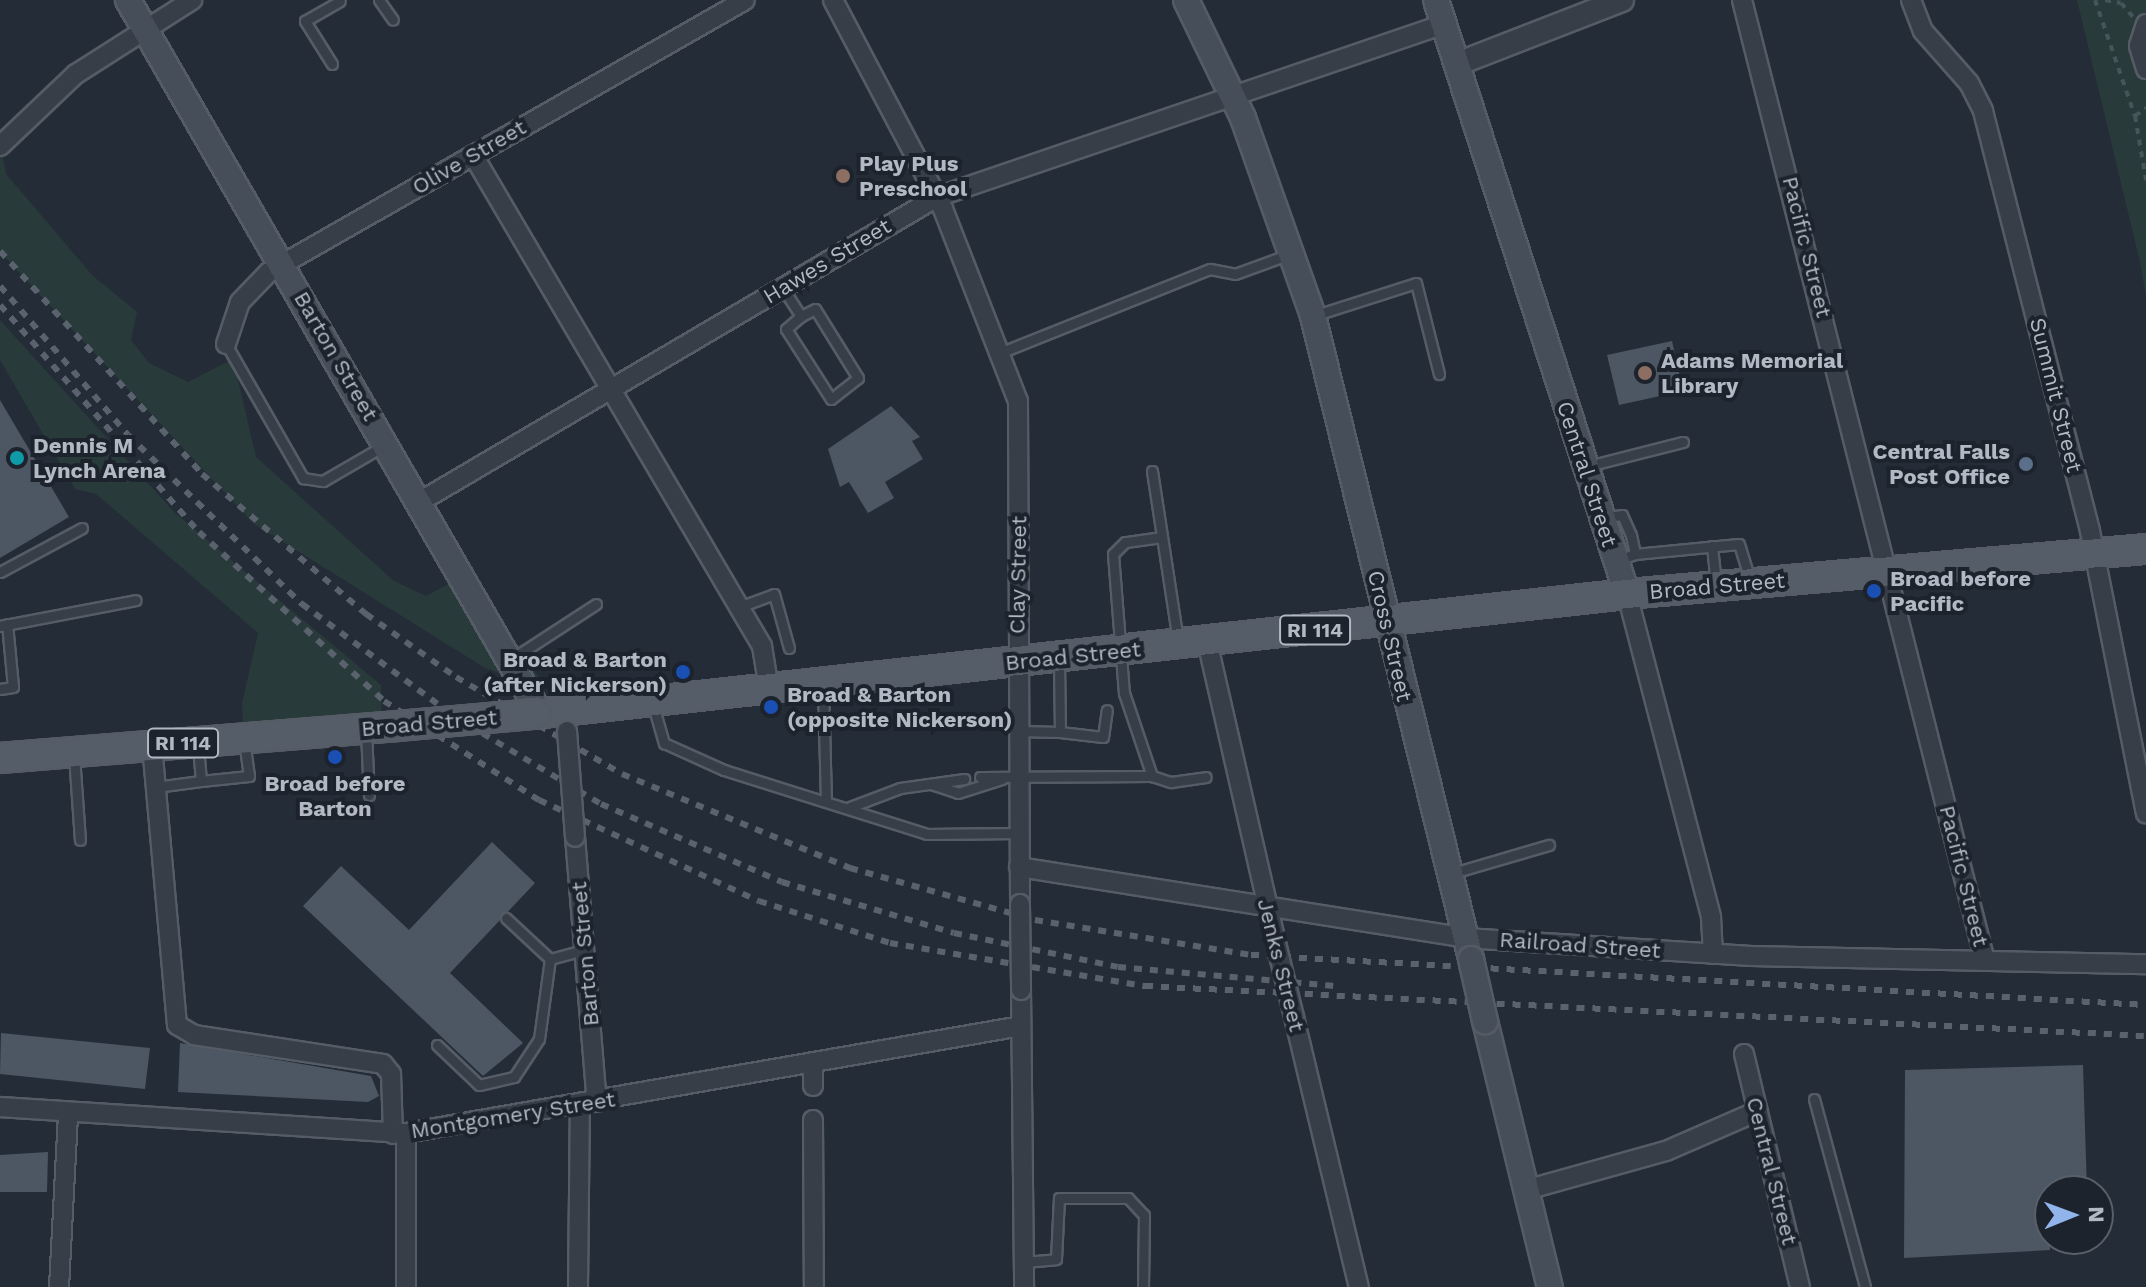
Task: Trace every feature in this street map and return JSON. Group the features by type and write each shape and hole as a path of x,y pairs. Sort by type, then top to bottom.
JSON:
{"main road":[{"name":"Barton Street","path":"128,0 513,658 552,718"},
{"name":"Cross Street","path":"1186,0 1235,99 1313,316 1550,1287"},
{"name":"Central Street","path":"1436,0 1601,517 1625,558 1627,594"},
{"name":"Broad Street","path":"0,758 397,726 552,718 652,702 1627,594 2146,549"}],"street":[{"path":"0,146 76,74 192,0"},
{"name":"Olive Street","path":"226,344 247,292 282,264 745,0"},
{"name":"Clay Street","path":"833,0 937,197 1002,352 1019,415 1018,731 1010,779 1019,833 1024,1287"},
{"path":"1457,64 1622,0"},
{"name":"Pacific Street","path":"1742,0 1985,961"},
{"name":"Summit Street","path":"1911,0 1923,31 1969,83 1983,111 2095,554 2146,813"},
{"name":"Hawes Street","path":"421,501 937,197 1235,99 1444,24"},
{"path":"2145,25 2139,46 2146,69"},
{"path":"473,155 767,657 769,689"},
{"name":"Central Street","path":"1627,594 1711,917 1713,954"},
{"name":"Jenks Street","path":"1207,641 1227,770 1266,902 1359,1287"},
{"name":"Barton Street","path":"552,718 575,837 584,950 588,1104 578,1287"},
{"path":"152,745 177,1025 194,1035 383,1064 392,1083 400,1133 406,1287"},
{"name":"Railroad Street","path":"1019,867 1266,902 1468,949 2146,964"},
{"name":"Montgomery Street","path":"0,1107 400,1133 588,1104 1021,1026"},
{"name":"Central Street","path":"1744,1054 1800,1287"},
{"path":"813,1062 813,1086"},
{"path":"1526,1190 1666,1151 1758,1111"},
{"path":"59,1287 68,1113"},
{"path":"813,1120 814,1287"}],"lane":[{"path":"332,64 305,21 341,0"},
{"path":"379,0 393,20"},
{"path":"1002,352 1210,269 1235,274 1292,254"},
{"path":"1313,316 1416,283 1439,374"},
{"path":"782,287 801,316"},
{"path":"815,309 858,378 831,399 786,329 801,316 815,309"},
{"path":"226,344 299,473 323,481 387,443"},
{"path":"1584,466 1683,442"},
{"path":"1152,471 1179,644"},
{"path":"0,572 82,528"},
{"path":"1152,776 1124,693 1113,554 1125,542 1162,537"},
{"path":"1625,558 1712,546 1745,549 1751,583"},
{"path":"1712,546 1716,586"},
{"path":"739,607 774,594 789,648"},
{"path":"0,689 13,687 4,625 136,600"},
{"path":"513,658 596,604"},
{"path":"1059,657 1060,732"},
{"path":"822,683 826,799"},
{"path":"652,702 664,743 724,770 939,836 1019,833"},
{"path":"1018,731 1103,737 1107,710"},
{"path":"366,729 369,795"},
{"path":"156,787 249,776 244,738"},
{"path":"198,742 201,781"},
{"path":"74,752 80,840"},
{"path":"980,777 1152,776 1171,782 1206,777"},
{"path":"850,807 928,783 964,779"},
{"path":"928,783 958,793 1010,779"},
{"path":"1449,874 1549,845"},
{"path":"506,918 550,959"},
{"path":"550,959 584,950"},
{"path":"437,1045 479,1085 514,1077 539,1039 550,959"},
{"path":"1814,1099 1865,1287"},
{"path":"1024,1262 1056,1259 1059,1198 1128,1198 1144,1215 1143,1287"}],"path":[{"path":"2095,0 2135,116 2146,180"},
{"path":"2105,0 2121,3 2145,25"},
{"path":"2135,116 2146,108"}],"shaded area":[{"path":"2077,0 2146,0 2146,296 2140,262"},
{"path":"0,142 6,174 93,276 137,312 131,340 149,363 188,382 233,359 256,457 394,581 426,596 467,574 547,689 485,668 253,523 0,252"},
{"path":"0,320 175,513 381,685 382,726 244,738 242,704 258,633 96,494 75,489 0,360"}],"building":[{"name":"Adams Memorial Library","path":"1672,341 1683,391 1619,405 1607,355"},
{"name":"Dennis M Lynch Arena","path":"0,400 69,517 0,558"},
{"path":"891,406 920,437 912,441 923,459 885,482 894,498 868,513 849,482 840,487 828,449"},
{"path":"492,842 535,883 450,973 523,1043 483,1076 303,906 341,866 409,930"},
{"path":"1,1033 150,1048 145,1089 0,1074"},
{"path":"180,1043 371,1076 379,1096 368,1102 178,1092"},
{"path":"2083,1065 2086,1175 2034,1175 2034,1251 1904,1258 1905,1070"},
{"path":"48,1152 47,1192 0,1192 0,1155"}],"railway":[{"path":"0,251 202,474 366,614 456,677 622,774 850,868 1035,920 1251,955 2146,1005"},
{"path":"0,286 128,435 302,604 455,717 601,804 782,882 954,933 1118,967 1335,986"},
{"path":"0,305 199,532 384,701 539,800 759,901 890,943 1145,986 2146,1036"}],"place":[{"name":"Play Plus Preschool","path":"843,176"},
{"name":"Adams Memorial Library","path":"1645,373"},
{"name":"Dennis M Lynch Arena","path":"17,458"},
{"name":"Central Falls Post Office","path":"2026,464"},
{"name":"Broad before Pacific","path":"1874,591"},
{"name":"Broad & Barton (after Nickerson)","path":"683,672"},
{"name":"Broad & Barton (opposite Nickerson)","path":"771,707"},
{"name":"Broad before Barton","path":"335,757"}]}
